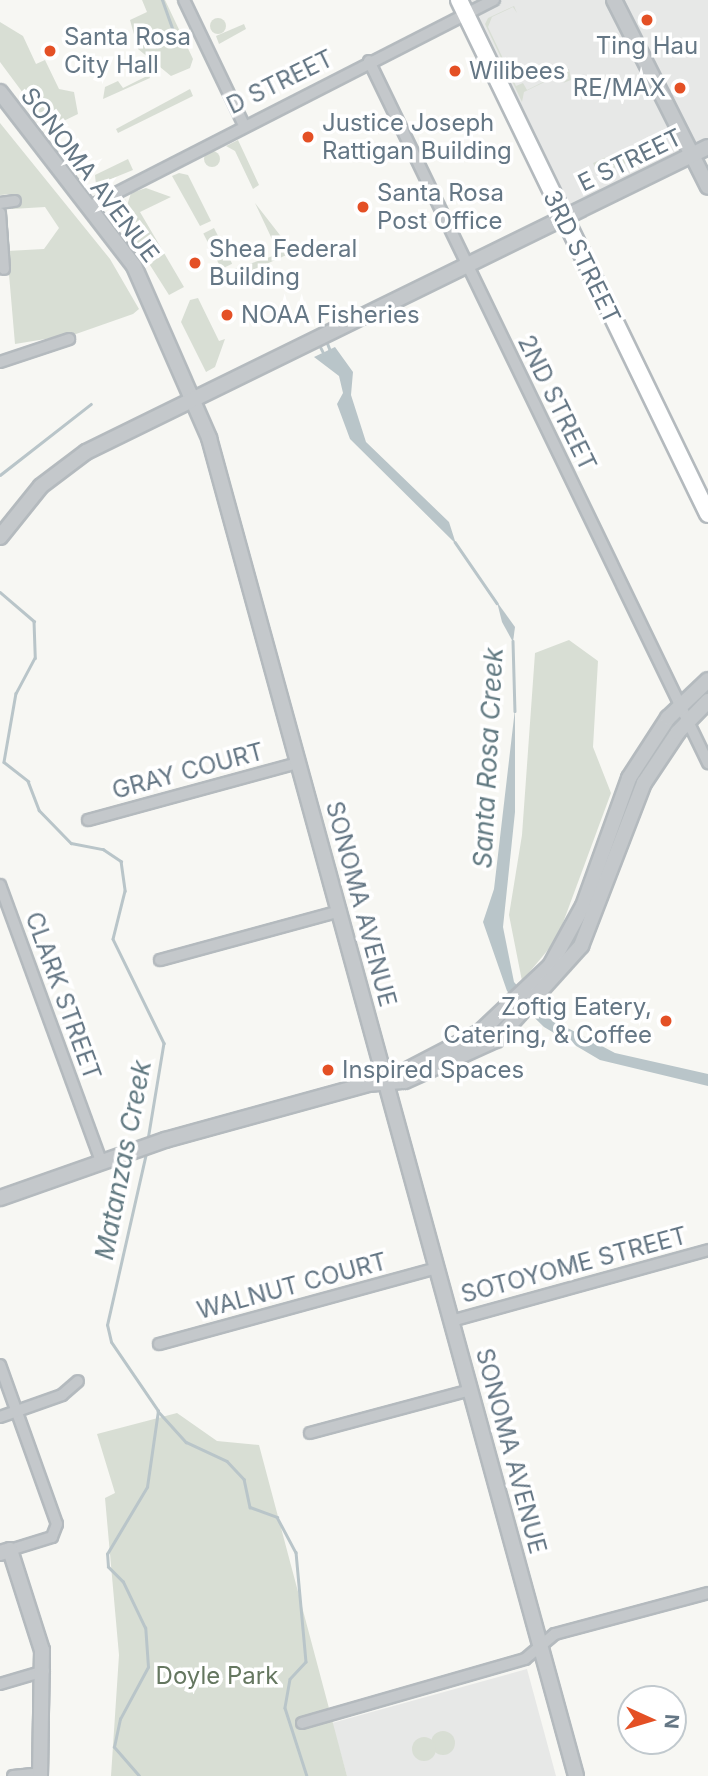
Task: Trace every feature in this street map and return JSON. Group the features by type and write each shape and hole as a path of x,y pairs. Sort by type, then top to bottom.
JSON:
{"main road":[{"name":"3RD STREET","path":"462,7 708,514"}],"street":[{"path":"184,0 243,124"},
{"name":"D STREET","path":"89,207 243,124 369,61 462,7 494,0"},
{"path":"614,0 708,187"},
{"name":"2ND STREET","path":"369,61 708,762"},
{"name":"SONOMA AVENUE","path":"0,92 134,266 194,395 389,1079 436,1268 576,1776"},
{"name":"E STREET","path":"0,537 41,486 86,452 194,395 708,147"},
{"path":"0,203 15,201"},
{"path":"0,213 4,269"},
{"path":"0,362 69,339"},
{"path":"553,973 583,906 629,778 679,705 708,680"},
{"path":"0,1198 165,1140 389,1079 405,1081 457,1061 510,1017 553,973 598,911 644,783 687,723 708,701"},
{"name":"GRAY COURT","path":"88,820 298,763"},
{"name":"CLARK STREET","path":"0,886 101,1161"},
{"path":"160,960 340,911"},
{"name":"SOTOYOME STREET","path":"451,1321 708,1251"},
{"name":"WALNUT COURT","path":"159,1344 436,1268"},
{"path":"0,1365 57,1531 5,1552 44,1671 40,1774 13,1776"},
{"path":"0,1417 62,1395 78,1381"},
{"path":"310,1433 470,1390"},
{"path":"302,1723 525,1658 555,1634 708,1592"},
{"path":"0,1684 44,1671"}],"shaded area":[{"path":"461,0 708,0 708,139 564,208"},
{"path":"335,347 353,372 351,395 366,442 449,522 456,544 350,439 337,404 343,393 339,376 314,357"},
{"path":"497,602 515,627 513,642 502,622"},
{"path":"515,709 515,812 503,927 514,982 543,1015 615,1053 708,1074 708,1086 600,1060 544,1027 507,991 483,922 494,889"},
{"path":"527,1669 556,1776 347,1776 332,1723"}],"green space":[{"path":"142,0 165,0 193,59 190,68 171,76 138,49 130,20 147,12"},
{"path":"514,6 517,13 513,7 492,17 488,27 516,86 523,83 527,90 569,69 571,80 563,83 569,78 561,74 524,92 522,102 485,24 488,18"},
{"path":"218,18 226,26 218,34 210,26"},
{"path":"0,22 23,36 36,64 45,60 59,89 74,92 78,114 49,128 0,62"},
{"path":"244,24 246,29 219,44 216,36"},
{"path":"149,75 150,78 103,99 105,87 118,81 123,88"},
{"path":"190,89 193,96 118,133 116,129"},
{"path":"0,123 110,259 139,309 133,314 76,334 15,344 7,251 44,249 59,228 45,207 12,209 11,194 0,195"},
{"path":"238,140 259,185 253,189 235,151 226,146"},
{"path":"622,150 634,160 598,174 593,163"},
{"path":"212,151 218,153 218,165 212,167 206,165 204,159 206,153"},
{"path":"128,159 133,170 96,185 95,175"},
{"path":"179,173 188,175 211,221 200,226 172,176"},
{"path":"146,188 171,197 140,212 184,287 169,295 122,221 131,193"},
{"path":"119,197 125,199 125,211 119,213 113,211 111,205 113,199"},
{"path":"255,203 297,257 291,253 226,282 222,273 279,254"},
{"path":"214,228 232,264 221,269 203,233"},
{"path":"198,298 219,341 225,339 215,367 206,372 181,322 190,300"},
{"path":"569,640 598,661 593,747 611,793 557,939 522,981 509,915 522,835 535,653"},
{"name":"Doyle Park","path":"177,1413 217,1441 259,1445 347,1776 111,1776 119,1655 105,1498 115,1493 97,1434"},
{"path":"443,1731 452,1734 455,1743 452,1752 443,1755 434,1752 431,1743 434,1734"},
{"path":"424,1737 433,1740 436,1749 433,1758 424,1761 415,1758 412,1749 415,1740"}],"waterway":[{"path":"161,38 178,45 162,0"},
{"path":"144,37 153,45 160,40"},
{"name":"Santa Rosa Creek","path":"327,342 330,350"},
{"name":"Santa Rosa Creek","path":"320,346 324,354"},
{"name":"Matanzas Creek","path":"0,475 91,404"},
{"name":"Santa Rosa Creek","path":"455,542 497,603"},
{"name":"Matanzas Creek","path":"0,592 34,621 35,658 16,693 4,762 28,781 39,810 71,843 103,849 121,861 125,891 113,939 164,1043 148,1140"},
{"name":"Santa Rosa Creek","path":"513,641 515,711"},
{"name":"Matanzas Creek","path":"139,1776 114,1747 120,1719 148,1667 145,1628 123,1582 108,1567 107,1554 147,1487 158,1411 111,1342 107,1325 146,1153"},
{"path":"158,1411 186,1442 227,1461 244,1479 250,1507 277,1517 296,1552 306,1662 290,1679 285,1708 307,1776"}],"place":[{"name":"Ting Hau","path":"647,20"},
{"name":"Santa Rosa City Hall","path":"50,51"},
{"name":"Wilibees","path":"455,71"},
{"name":"RE/MAX","path":"680,88"},
{"name":"Justice Joseph Rattigan Building","path":"308,137"},
{"name":"Santa Rosa Post Office","path":"363,207"},
{"name":"Shea Federal Building","path":"195,263"},
{"name":"NOAA Fisheries","path":"227,315"},
{"name":"Zoftig Eatery, Catering, & Coffee","path":"666,1021"},
{"name":"Inspired Spaces","path":"328,1070"}]}
